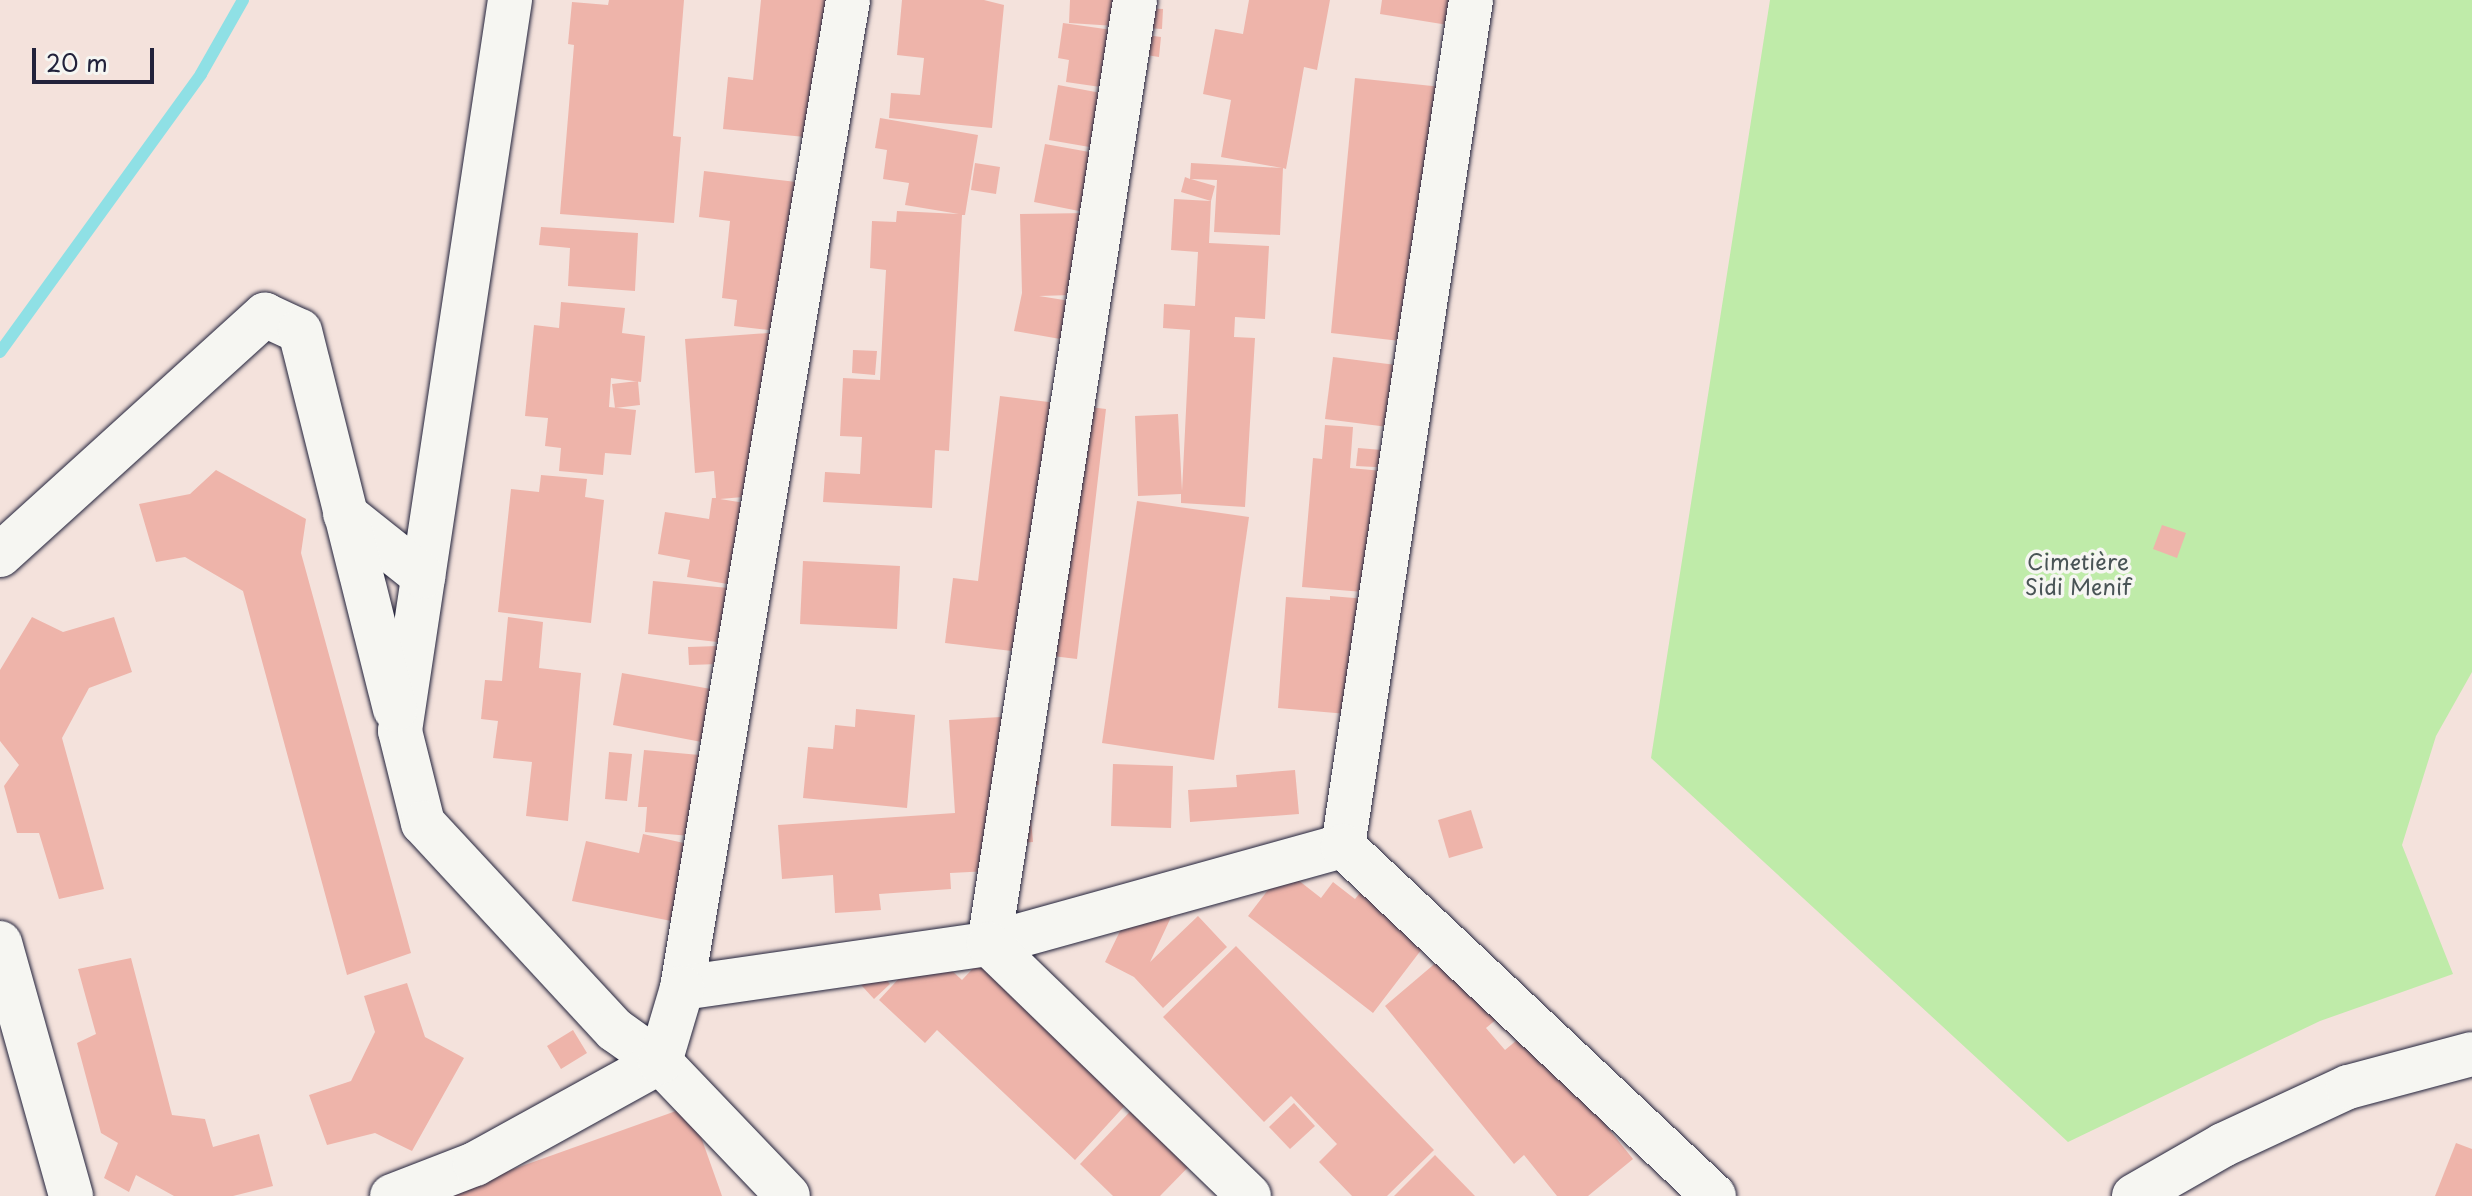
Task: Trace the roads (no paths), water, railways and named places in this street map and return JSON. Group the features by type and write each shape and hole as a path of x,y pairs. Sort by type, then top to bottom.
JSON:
{"street":[{"path":"400,731 510,0"},
{"path":"392,1196 475,1164 660,1062 682,988 848,0"},
{"path":"989,944 1135,0"},
{"path":"1343,846 1471,0"},
{"path":"0,555 265,315 300,331 423,823 615,1030 660,1062 788,1196"},
{"path":"345,514 423,576"},
{"path":"682,988 989,944 1343,846"},
{"path":"1343,846 1714,1196"},
{"path":"0,943 71,1196"},
{"path":"989,944 1249,1196"},
{"path":"2134,1196 2223,1145 2348,1087 2472,1054"}],"waterway":[{"path":"0,352 201,74 243,0"}],"park label":[{"name":"Cimetière Sidi Menif","path":"2078,572"}]}
